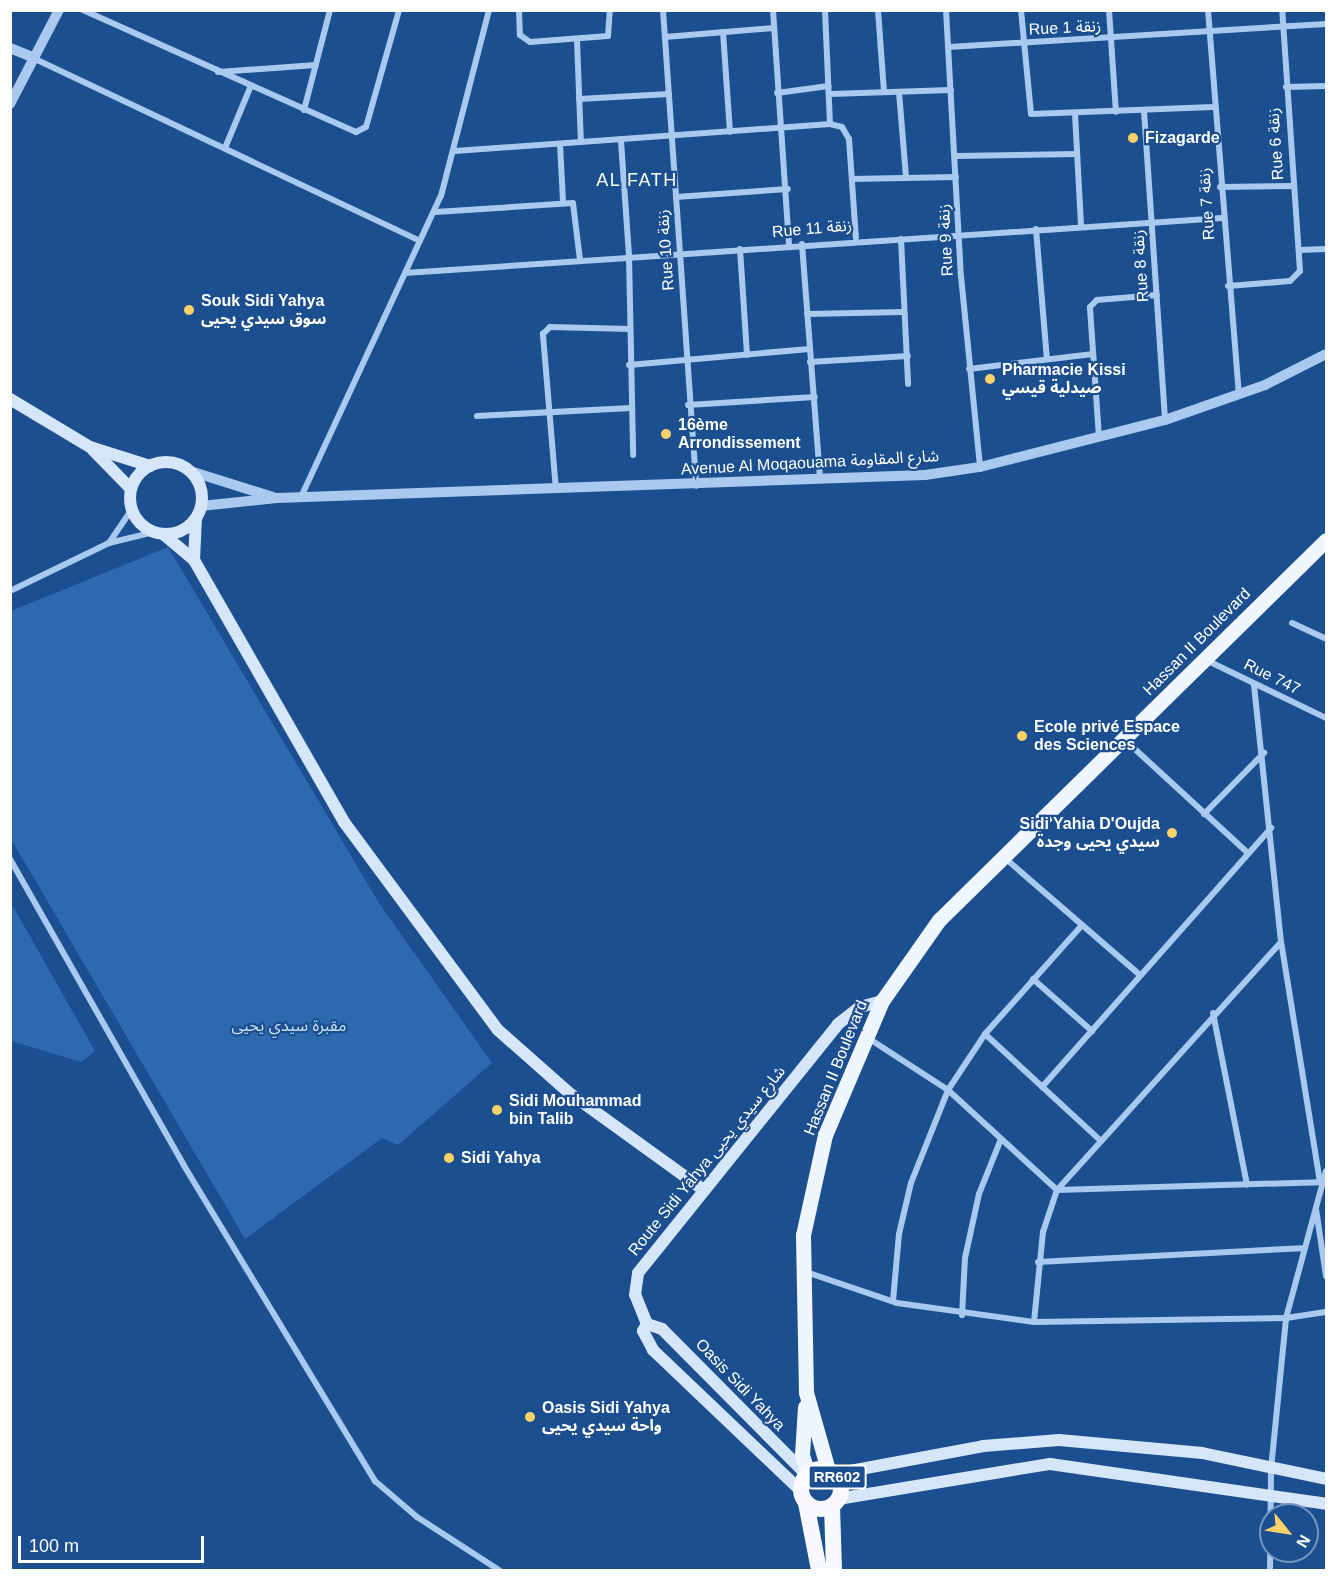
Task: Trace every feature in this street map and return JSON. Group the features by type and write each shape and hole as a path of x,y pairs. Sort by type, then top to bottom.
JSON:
{"highway":[{"name":"RR602","path":"819,1570 804,1497 807,1474 831,1472 840,1486 835,1502 834,1570"},
{"name":"RR602","path":"804,1497 819,1509 835,1502"}],"main road":[{"path":"10,399 90,447 150,466 168,462 190,471 200,485 201,506 196,518 195,561"},
{"path":"90,447 131,489 132,508 158,533 195,561 344,822 498,1030 568,1092 704,1190"},
{"path":"131,489 150,466"},
{"path":"158,533 181,530 196,518"},
{"name":"Hassan II Boulevard","path":"807,1474 802,1434 806,1392 801,1270 825,1135 864,1036 882,1001 939,920 1006,859 1326,540"},
{"name":"Route Sidi Yahya شارع سيدي يحيى","path":"804,1497 652,1350 643,1331 647,1324 635,1294 638,1273 838,1024 860,1007 882,1001"},
{"name":"Oasis Sidi Yahya","path":"647,1324 662,1329 756,1426 807,1474"},
{"name":"Hassan II Boulevard","path":"806,1392 831,1472"},
{"path":"747,1440 756,1426"},
{"path":"831,1472 983,1446 1059,1440 1202,1453 1326,1479"},
{"path":"835,1502 1050,1464 1270,1493 1326,1504"}],"street":[{"path":"10,104 32,57 59,10"},
{"path":"83,10 250,88 356,132 364,130 399,10"},
{"path":"304,110 330,10"},
{"path":"301,497 435,212 455,151 489,10"},
{"path":"519,10 520,35 527,42 608,36 610,10"},
{"name":"Rue 10 زنقة","path":"663,10 688,405 696,487"},
{"path":"773,10 777,93 788,189 789,246"},
{"path":"825,10 830,123"},
{"path":"878,10 884,92"},
{"name":"Rue 9 زنقة","path":"946,10 956,156 958,233 980,467"},
{"path":"1021,10 1031,114 1213,107"},
{"path":"1109,10 1116,112"},
{"name":"Rue 7 زنقة","path":"1208,10 1213,107 1239,395"},
{"name":"Rue 6 زنقة","path":"1228,286 1290,281 1300,275 1292,186 1282,10"},
{"name":"Rue 1 زنقة","path":"949,47 1326,24"},
{"path":"665,37 774,27"},
{"path":"723,32 730,132"},
{"path":"577,40 581,142"},
{"path":"10,48 420,241"},
{"path":"215,72 316,65"},
{"path":"10,73 22,79"},
{"path":"777,93 829,86"},
{"path":"1286,87 1326,86"},
{"path":"225,148 250,88"},
{"path":"830,94 951,90"},
{"path":"899,92 906,178"},
{"path":"579,99 669,94"},
{"name":"Rue 8 زنقة","path":"1144,111 1165,420"},
{"path":"1075,114 1081,226"},
{"path":"455,151 672,138 780,124 830,123 847,133 856,238"},
{"path":"621,141 629,256 629,365 633,455"},
{"path":"560,144 563,202"},
{"path":"956,156 1077,154"},
{"path":"852,179 956,177"},
{"path":"1220,188 1292,186"},
{"path":"676,197 788,189"},
{"path":"435,212 563,202 576,207 580,260"},
{"name":"Rue 11 زنقة","path":"405,273 789,246 856,238 901,239 958,233 1222,218"},
{"path":"1036,229 1047,359"},
{"path":"901,239 908,384"},
{"path":"802,244 820,481"},
{"path":"740,249 747,355"},
{"path":"1299,250 1326,249"},
{"path":"1100,437 1093,354 1092,303 1157,295"},
{"path":"807,314 904,312"},
{"path":"556,490 545,330 630,329"},
{"path":"629,365 809,349"},
{"path":"969,369 1093,354"},
{"name":"Avenue Al Moqaouama شارع المقاومة","path":"201,506 301,497 696,487 820,481 980,467 1165,420 1239,395 1326,354"},
{"path":"810,362 908,356"},
{"path":"688,405 814,397"},
{"path":"477,416 631,408"},
{"name":"Avenue Al Moqaouama شارع المقاومة","path":"190,471 277,498"},
{"path":"109,543 132,508"},
{"path":"10,591 109,543 158,533"},
{"path":"1292,623 1326,639"},
{"name":"Rue 747","path":"1206,660 1326,718"},
{"path":"1254,683 1264,753 1281,942 1320,1182 1316,1209 1302,1248 1286,1318 1270,1468 1270,1570"},
{"path":"1326,718 1326,726"},
{"path":"1124,740 1248,853"},
{"path":"1204,813 1264,753"},
{"path":"1042,1087 1271,828"},
{"path":"10,859 172,1144 369,1472 394,1500 499,1570"},
{"path":"1006,859 1140,975"},
{"path":"893,1301 899,1234 911,1183 948,1090 985,1034 1082,925"},
{"path":"1034,1322 1038,1262 1056,1190 1213,1013 1281,942"},
{"path":"1033,979 1092,1031"},
{"path":"1213,1013 1247,1185"},
{"path":"985,1034 1101,1141"},
{"path":"864,1036 948,1090 1056,1190 1320,1182"},
{"path":"962,1316 965,1258 979,1194 1001,1139"},
{"path":"1320,1182 1326,1171"},
{"path":"1316,1209 1326,1276"},
{"path":"1038,1262 1302,1248"},
{"path":"801,1270 893,1301 962,1316 1034,1322 1286,1318 1326,1312"}],"green space":[{"name":"مقبرة سيدي يحيى","path":"168,547 379,903 492,1063 398,1145 382,1138 245,1239 11,839 11,611"},
{"path":"10,901 95,1051 81,1062 11,1041"}],"place":[{"name":"Fizagarde","path":"1133,138"},
{"name":"Souk Sidi Yahya سوق سيدي يحيى","path":"189,310"},
{"name":"Pharmacie Kissi صيدلية قيسي","path":"990,379"},
{"name":"16ème Arrondissement","path":"666,434"},
{"name":"Ecole privé Espace des Sciences","path":"1022,736"},
{"name":"Sidi Yahia D'Oujda سيدي يحيى وجدة","path":"1172,833"},
{"name":"Sidi Mouhammad bin Talib","path":"497,1110"},
{"name":"Sidi Yahya","path":"449,1158"},
{"name":"Oasis Sidi Yahya واحة سيدي يحيى","path":"530,1417"}],"district":[{"name":"AL FATH","path":"637,180"}]}
